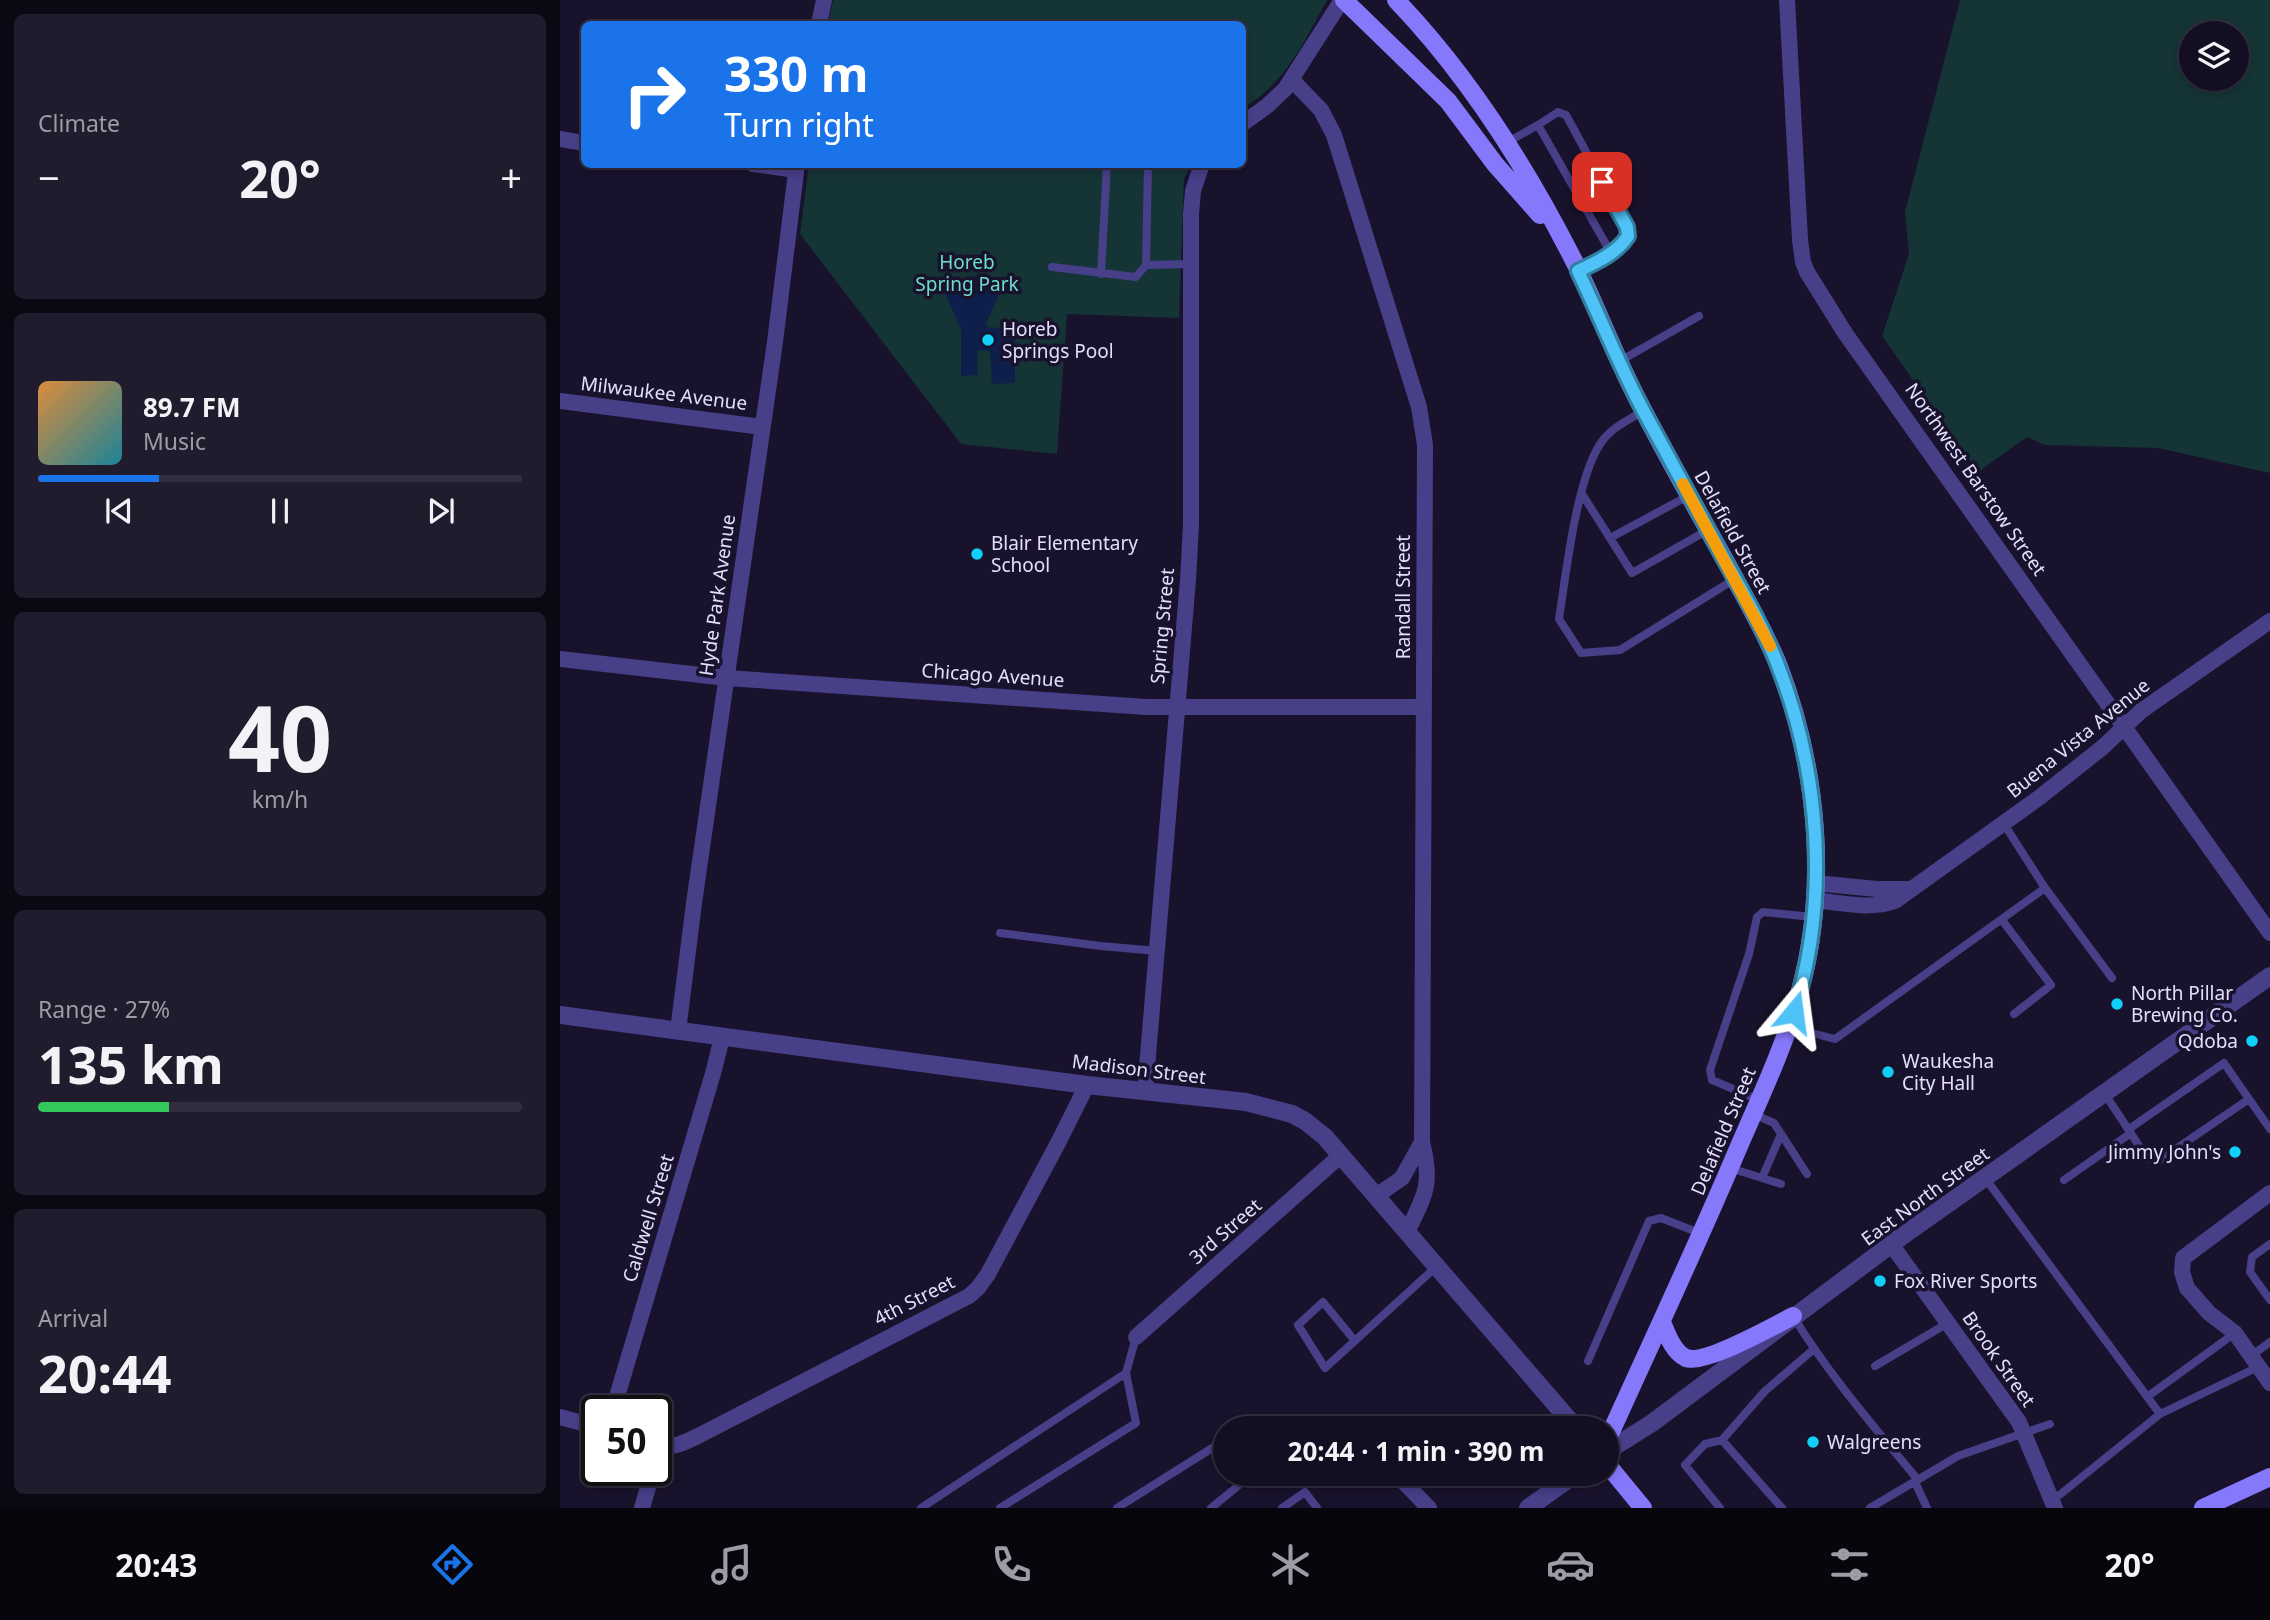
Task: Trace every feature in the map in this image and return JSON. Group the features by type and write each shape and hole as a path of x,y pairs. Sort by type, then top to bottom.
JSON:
{"main road":[{"name":"Delafield Street","path":"1343,0 1448,101 1495,164 1565,244"},
{"name":"Delafield Street","path":"1396,0 1428,34 1506,143 1565,244 1643,411 1709,530 1777,662 1803,746 1814,817 1814,900 1807,962 1789,1027 1756,1107 1702,1234 1618,1416"},
{"path":"1662,1322 1676,1351 1683,1357 1701,1359 1793,1316"},
{"path":"2203,1508 2270,1477"},
{"path":"1619,1479 1643,1508"}],"street":[{"path":"820,21 824,0"},
{"path":"1246,121 1268,106 1293,80 1333,12 1343,0"},
{"name":"Northwest Barstow Street","path":"1787,0 1800,240 1807,272 1845,332 2270,933"},
{"name":"Randall Street","path":"1293,80 1321,110 1334,135 1423,425 1425,445 1422,1142 1428,1167 1422,1200 1407,1232"},
{"path":"560,139 581,142"},
{"name":"Hyde Park Avenue","path":"678,1031 797,168"},
{"name":"Spring Street","path":"1144,1091 1191,526 1191,264 1193,191 1201,168"},
{"name":"Milwaukee Avenue","path":"560,401 762,427"},
{"name":"Buena Vista Avenue","path":"1814,900 1866,906 1895,901 2061,781 2141,711 2270,621"},
{"name":"Chicago Avenue","path":"560,659 727,678 1132,706 1424,707"},
{"name":"East North Street","path":"1619,1444 1652,1423 1892,1244 2270,976"},
{"name":"Madison Street","path":"560,1015 1270,1107 1304,1121 1325,1138 1566,1416"},
{"name":"Caldwell Street","path":"617,1395 722,1037"},
{"name":"4th Street","path":"672,1447 969,1296 988,1274 1087,1085"},
{"name":"Randall Street","path":"1376,1196 1402,1178 1422,1142"},
{"name":"3rd Street","path":"1136,1338 1340,1156"},
{"path":"2270,1193 2183,1258 2182,1272 2187,1288 2208,1314 2235,1333 2270,1383"},
{"name":"Brook Street","path":"1892,1244 2019,1422 2054,1505"},
{"path":"560,1417 581,1423"},
{"path":"642,1508 648,1486"},
{"path":"1408,1486 1429,1508"},
{"path":"1528,1508 1559,1486"}],"lane":[{"path":"1506,143 1558,112 1566,114 1627,227 1628,236 1611,253 1578,271"},
{"path":"1538,125 1611,253"},
{"path":"1101,274 1107,168"},
{"path":"1052,267 1136,277 1146,265 1148,168"},
{"path":"1146,265 1191,264"},
{"path":"1620,361 1699,316"},
{"path":"1643,411 1605,437 1594,454 1582,494 1559,619 1581,653 1620,650 1735,579"},
{"path":"1582,494 1632,573 1709,530"},
{"path":"1610,538 1689,496"},
{"path":"2004,824 2045,888 2112,978"},
{"path":"1789,1027 1835,1039 2045,888"},
{"path":"1807,1174 1774,1123 1756,1107 1712,1080 1710,1070 1749,954 1757,917 1763,912 1814,900"},
{"path":"2002,920 2051,985 2014,1014"},
{"path":"1000,933 1157,951"},
{"path":"2064,1180 2224,1063 2270,1129"},
{"path":"2105,1094 2147,1158 2158,1161 2249,1099"},
{"path":"1762,1178 1781,1134"},
{"path":"1730,1168 1781,1184"},
{"path":"1985,1178 2160,1414"},
{"path":"1588,1361 1649,1221 1661,1218 1702,1234"},
{"path":"2270,1244 2252,1257 2250,1272 2270,1300"},
{"path":"1355,1341 1323,1302 1298,1325 1325,1368 1355,1341 1436,1267"},
{"path":"1793,1316 1848,1396 1917,1481 1927,1508"},
{"path":"1875,1366 1948,1324"},
{"path":"2147,1397 2235,1333"},
{"path":"1000,1508 1136,1423 1126,1373 1136,1338"},
{"path":"2054,1505 2160,1414 2255,1361 2270,1342"},
{"path":"1720,1508 1685,1465 1705,1444 1722,1440 1765,1391 1814,1349"},
{"path":"921,1508 1126,1373"},
{"path":"1870,1508 1958,1456 2050,1424"},
{"path":"1722,1440 1782,1508"},
{"path":"1117,1508 1213,1448"},
{"path":"1211,1508 1238,1486"},
{"path":"1282,1508 1305,1492 1317,1508"}],"green space":[{"path":"833,0 1327,0 1302,46 1282,74 1246,106 1246,21 829,21"},
{"path":"1960,0 2270,0 2270,473 2158,448 2045,445 2027,437 1978,472 1882,336 1909,254 1905,212"},
{"name":"Horeb Spring Park","path":"809,168 1190,168 1184,179 1179,318 1067,314 1057,454 961,444 800,234"}],"water":[{"name":"Horeb Springs Pool","path":"979,275 1005,282 986,323 987,327 1015,329 1015,383 992,384 990,351 977,350 978,375 961,376 961,329 943,289 961,279"}],"slow traffic":[{"path":"1683,484 1770,646"}],"place":[{"name":"Horeb Springs Pool","path":"988,340"},
{"name":"Blair Elementary School","path":"977,554"},
{"name":"North Pillar Brewing Co.","path":"2117,1004"},
{"name":"Qdoba","path":"2252,1041"},
{"name":"Waukesha City Hall","path":"1888,1072"},
{"name":"Jimmy John's","path":"2235,1152"},
{"name":"Fox River Sports","path":"1880,1281"},
{"name":"Walgreens","path":"1813,1442"}],"route":[{"path":"1602,182 1627,227 1628,236 1611,253 1578,271 1637,400 1758,621 1777,662 1803,746 1814,817 1816,864 1813,924 1807,962 1794,1012"}]}
